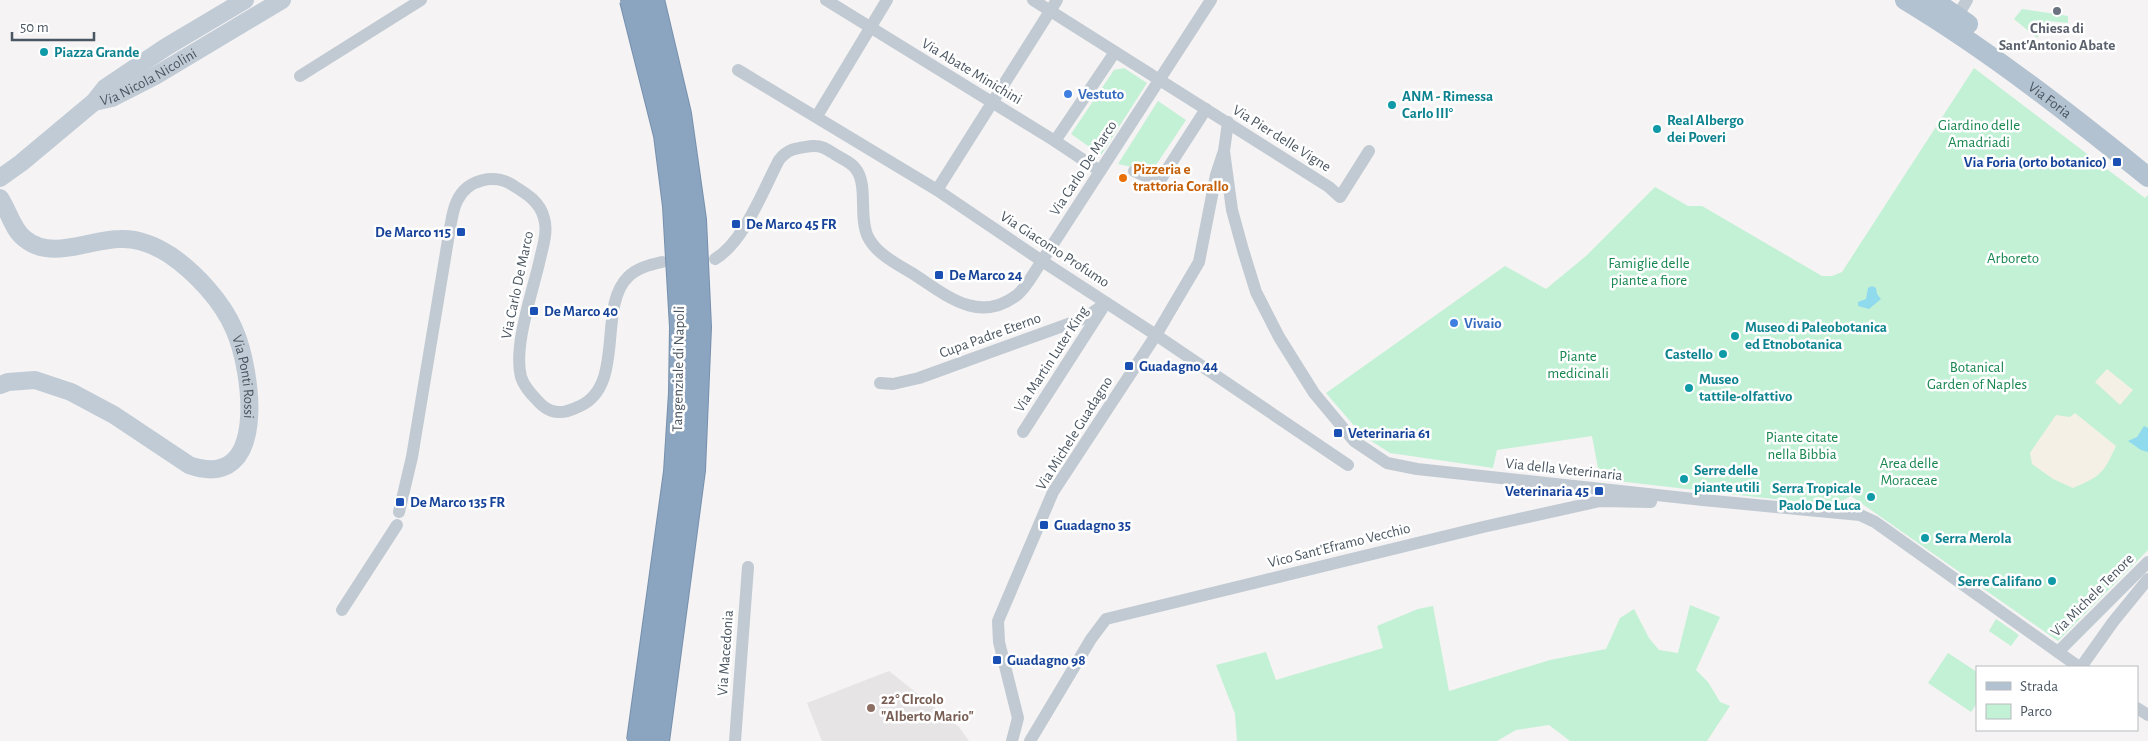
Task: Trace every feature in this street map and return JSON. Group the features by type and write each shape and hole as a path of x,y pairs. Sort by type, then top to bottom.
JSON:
{"highway":[{"name":"Tangenziale di Napoli","path":"631,0 665,134 674,206 681,327 680,393 675,472 638,741"},
{"name":"Tangenziale di Napoli","path":"653,0 680,114 695,220 700,327 694,470 658,741"}],"main road":[{"name":"Via Foria","path":"1905,0 1958,15 2000,63 2148,177"},
{"name":"Via Foria","path":"1933,0 1958,15 2148,159"}],"street":[{"name":"Via Nicola Nicolini","path":"0,178 21,163 94,102 112,98 144,71 245,0"},
{"name":"Via Nicola Nicolini","path":"144,71 155,76 282,0"},
{"path":"300,76 421,0"},
{"name":"Via Abate Minichini","path":"826,0 1056,141 1100,171"},
{"path":"817,116 887,0"},
{"path":"1033,0 1054,6 1115,52 1056,141"},
{"name":"Via Carlo De Marco","path":"715,259 727,252 738,237 785,152 793,148 824,147 854,167 860,177 864,224 868,238 880,252 957,303 982,308 1003,304 1018,294 1042,262 1211,0"},
{"path":"937,190 1054,6"},
{"name":"Via Pier delle Vigne","path":"1115,52 1329,187 1340,197 1369,151"},
{"name":"Via Giacomo Profumo","path":"738,70 937,190 1348,465"},
{"path":"1134,171 1159,182 1206,109"},
{"path":"1224,151 1228,122"},
{"name":"Via Michele Guadagno","path":"1012,741 1018,718 999,642 998,621 1053,492 1156,335 1199,262 1216,175 1224,151"},
{"name":"Via della Veterinaria","path":"1224,151 1232,210 1256,292 1279,337 1314,393 1354,441 1387,462 1417,469 1703,500 1845,512 1866,517 2079,666"},
{"name":"Via Carlo De Marco","path":"342,610 397,525 393,522 392,517 395,513 402,511 449,234 456,201 464,189 480,180 493,178 509,182 533,198 544,218 546,232 543,249 520,346 521,377 528,392 542,406 557,412 570,410 587,402 603,384 620,288 627,277 641,268 662,262"},
{"name":"Via Ponti Rossi","path":"0,198 17,231 34,246 45,249 61,248 122,239 146,243 169,255 192,273 221,307 234,328 243,353 250,410 246,443 236,458 226,466 214,470 200,469 189,465 92,401 71,392 34,380 0,385"},
{"name":"Cupa Padre Eterno","path":"880,383 893,384 919,378 1085,318 1106,303"},
{"name":"Via Martin Luter King","path":"1023,432 1106,303"},
{"name":"Vico Sant'Eframo Vecchio","path":"1030,741 1039,723 1091,639 1106,620 1110,618 1483,527 1600,501 1677,504 1703,500"},
{"name":"Via Macedonia","path":"735,741 748,567"},
{"path":"2081,666 2146,572"},
{"name":"Via Michele Tenore","path":"2058,652 2146,572"}],"shaded area":[{"name":"22° CIrcolo \"Alberto Mario\"","path":"889,671 959,727 969,741 822,741 807,703"}],"green space":[{"path":"2022,9 2068,16 2068,23 2048,21 2037,38 2014,19"},
{"path":"1124,68 1147,83 1101,155 1071,134 1114,70"},
{"name":"Botanical Garden of Naples","path":"1974,68 2145,198 2148,195 2148,550 2058,641 1851,496 1833,506 1600,479 1592,436 1497,450 1493,468 1390,453 1362,435 1326,393 1505,266 1546,289 1586,256 1655,187 1688,206 1702,206 1822,276 1832,276 1842,272"},
{"path":"1158,101 1186,120 1152,171 1118,164"},
{"path":"1690,605 1720,617 1696,670 1708,682 1720,702 1730,706 1707,741 1570,741 1549,725 1516,730 1497,741 1237,741 1235,714 1216,665 1266,652 1276,680 1383,648 1377,626 1418,609 1433,606 1449,691 1550,660 1606,649 1620,618 1634,609 1649,638 1659,650 1678,653"},
{"path":"1996,619 2019,635 2011,646 1989,631"},
{"path":"1948,653 1976,671 1976,704 1971,712 1928,683"}],"sand":[{"path":"2107,369 2133,390 2120,405 2095,382"},
{"path":"2075,413 2116,446 2108,463 2100,473 2073,488 2053,479 2032,464 2030,453 2056,415 2070,417"}],"water":[{"path":"1872,286 1876,288 1877,294 1881,299 1869,309 1858,306 1858,302 1866,299 1868,288"},
{"path":"2144,426 2148,428 2148,452 2141,450 2128,441 2137,437"}],"place":[{"name":"Chiesa di Sant'Antonio Abate","path":"2057,11"},
{"name":"Piazza Grande","path":"44,52"},
{"name":"Vestuto","path":"1068,94"},
{"name":"ANM - Rimessa Carlo III°","path":"1392,105"},
{"name":"Real Albergo dei Poveri","path":"1657,129"},
{"name":"Via Foria (orto botanico)","path":"2117,162"},
{"name":"Pizzeria e trattoria Corallo","path":"1123,178"},
{"name":"De Marco 45 FR","path":"736,224"},
{"name":"De Marco 115","path":"461,232"},
{"name":"De Marco 24","path":"939,275"},
{"name":"De Marco 40","path":"534,311"},
{"name":"Vivaio","path":"1454,323"},
{"name":"Museo di Paleobotanica ed Etnobotanica","path":"1735,336"},
{"name":"Castello","path":"1723,354"},
{"name":"Guadagno 44","path":"1129,366"},
{"name":"Museo tattile-olfattivo","path":"1689,388"},
{"name":"Veterinaria 61","path":"1338,433"},
{"name":"Serre delle piante utili","path":"1684,479"},
{"name":"Veterinaria 45","path":"1599,491"},
{"name":"Serra Tropicale Paolo De Luca","path":"1871,497"},
{"name":"De Marco 135 FR","path":"400,502"},
{"name":"Guadagno 35","path":"1044,525"},
{"name":"Serra Merola","path":"1925,538"},
{"name":"Serre Califano","path":"2052,581"},
{"name":"Guadagno 98","path":"997,660"},
{"name":"22° CIrcolo \"Alberto Mario\"","path":"871,708"}],"park label":[{"name":"Giardino delle Amadriadi","path":"1979,134"},
{"name":"Arboreto","path":"2013,258"},
{"name":"Famiglie delle piante a fiore","path":"1649,272"},
{"name":"Piante medicinali","path":"1578,364"},
{"name":"Piante citate nella Bibbia","path":"1802,446"},
{"name":"Area delle Moraceae","path":"1909,472"}]}
